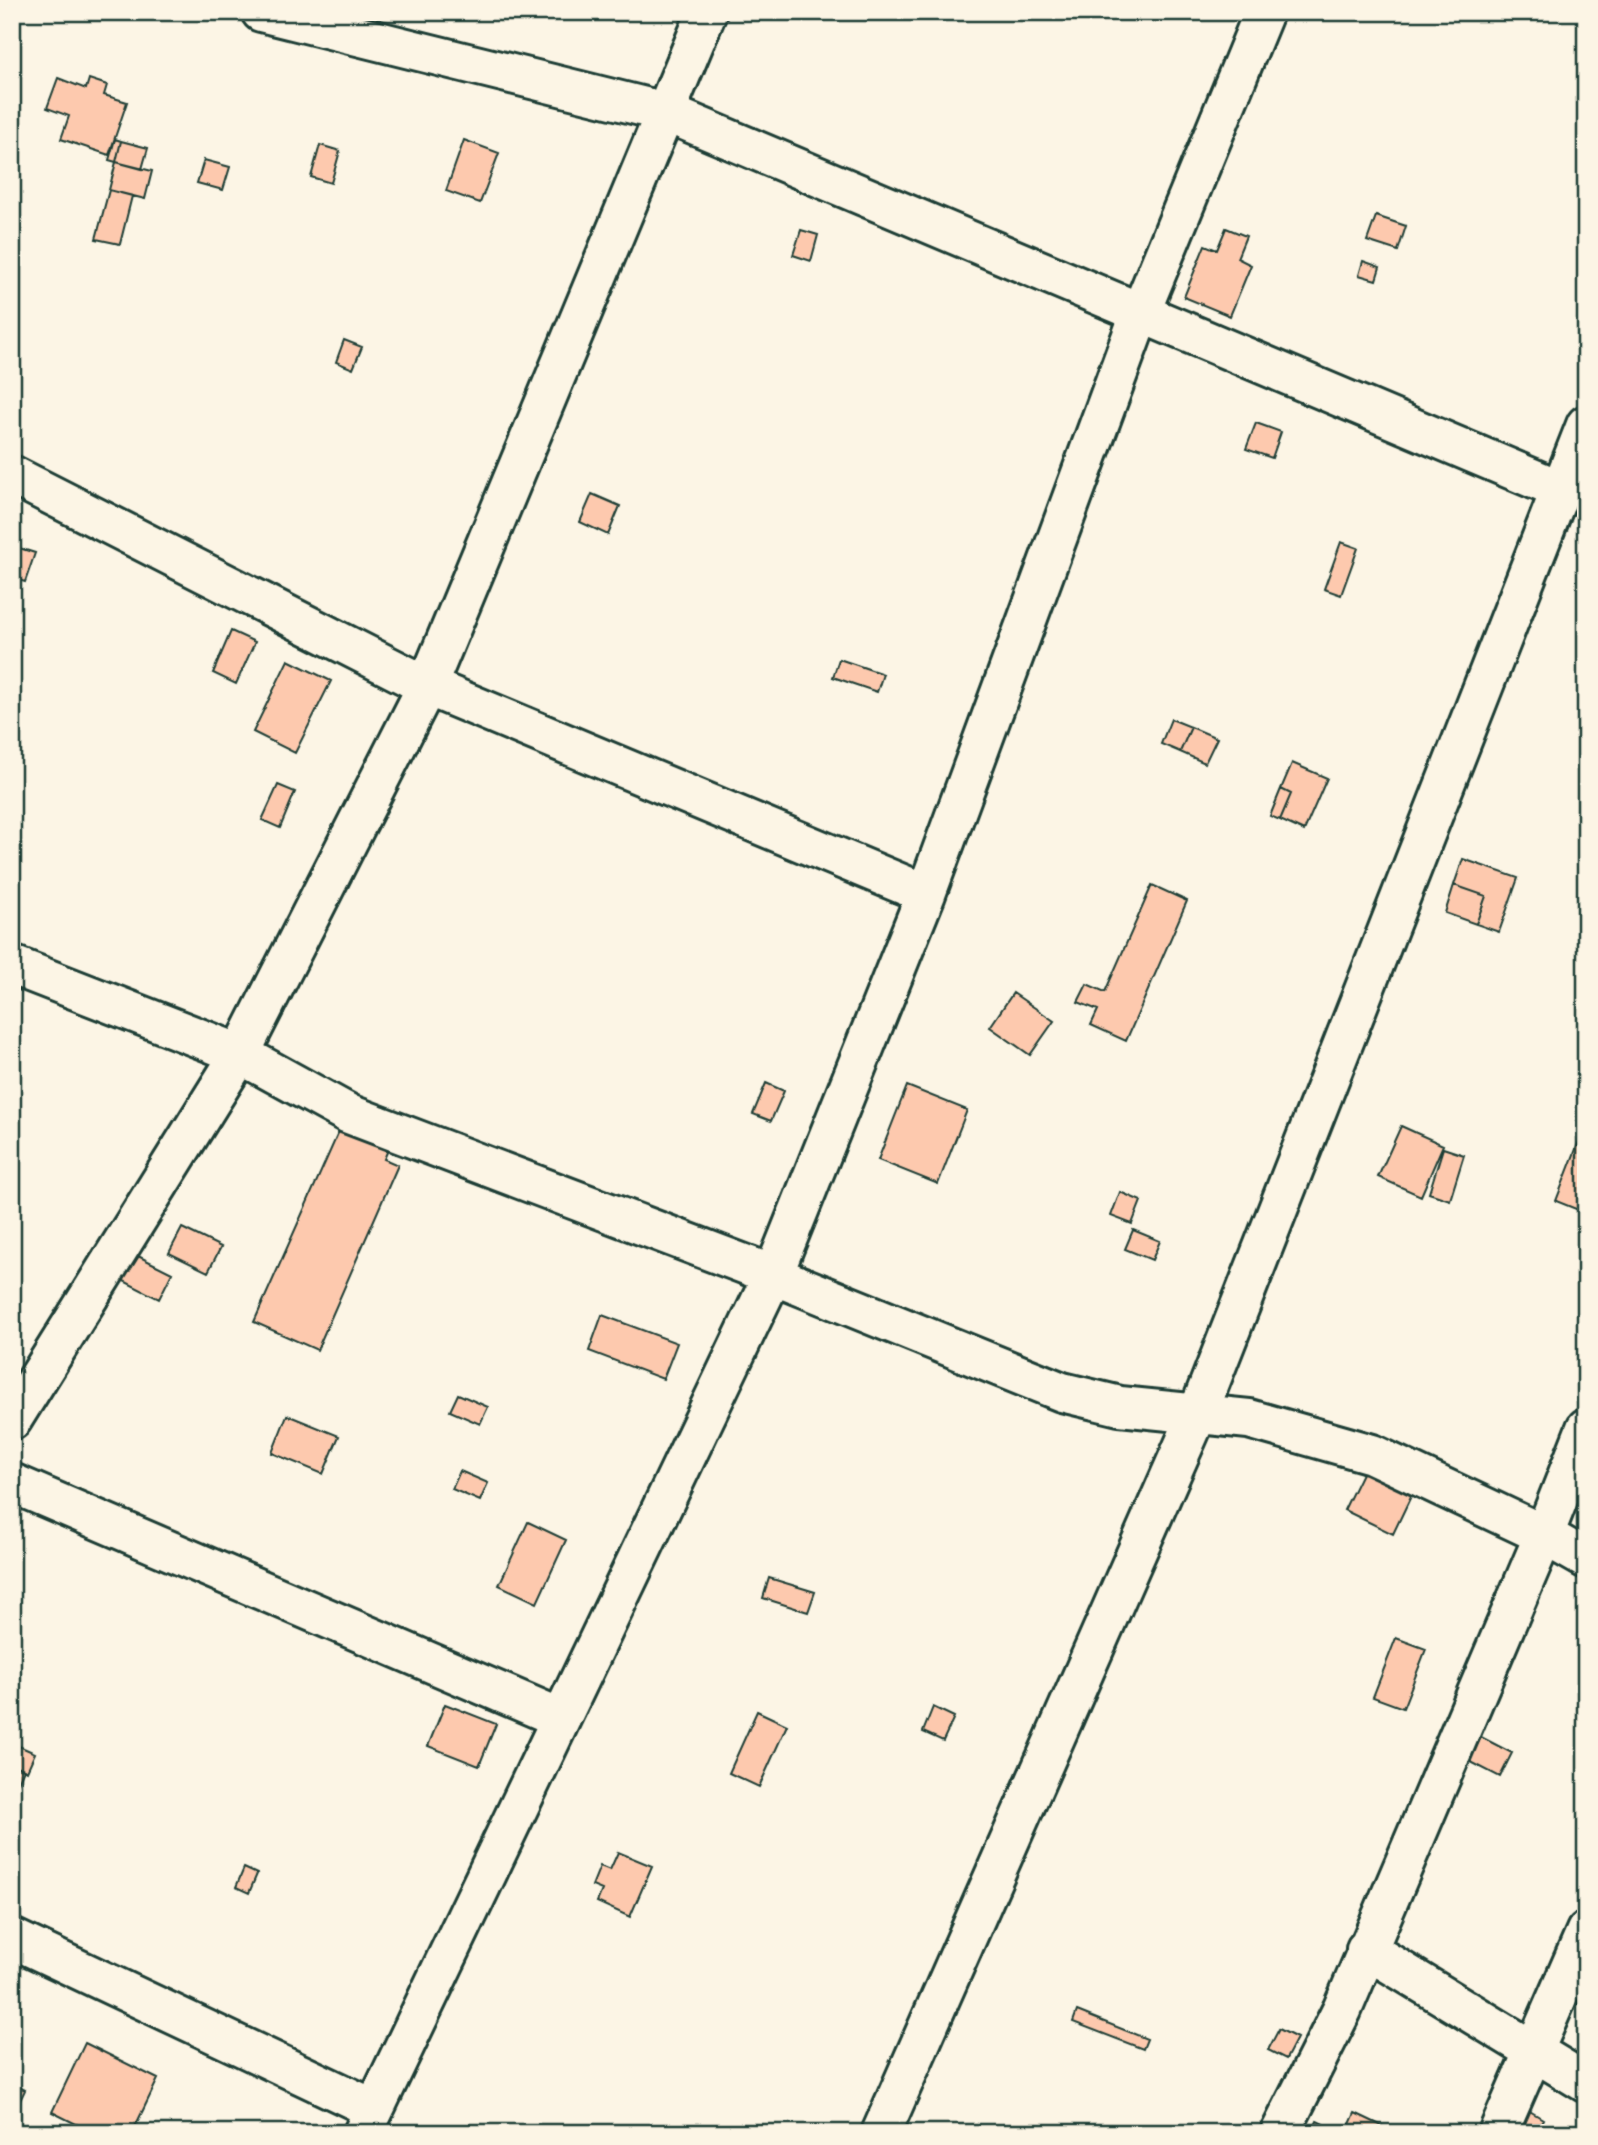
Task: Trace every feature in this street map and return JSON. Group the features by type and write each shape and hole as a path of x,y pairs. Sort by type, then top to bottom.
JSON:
{"street":[{"path":"261,12 665,112 1558,489"},
{"path":"12,1420 240,1054 427,686 707,12"},
{"path":"12,1938 369,2121 773,1275 926,894 1141,311 1264,12"},
{"path":"881,2133 1198,1413 1558,489 1586,425"},
{"path":"12,475 427,686 926,894"},
{"path":"12,965 240,1054 349,1114 773,1275 1062,1392 1120,1406 1249,1419 1372,1454 1544,1535 1586,1559"},
{"path":"1279,2133 1342,2010 1366,1948 1544,1535 1586,1428"},
{"path":"12,1483 560,1718"},
{"path":"1498,2133 1586,1931"},
{"path":"1366,1948 1586,2083"}],"building":[{"path":"58,78 86,89 89,79 107,85 104,95 127,102 109,155 61,139 69,116 47,108"},
{"path":"115,139 121,141 116,162 109,160"},
{"path":"464,140 499,153 480,203 446,191"},
{"path":"121,141 148,148 142,169 116,162"},
{"path":"320,145 340,151 331,183 311,177"},
{"path":"204,160 230,167 223,190 197,183"},
{"path":"116,162 152,171 145,199 109,190"},
{"path":"109,190 132,196 120,244 96,239"},
{"path":"1376,216 1406,226 1398,251 1367,241"},
{"path":"1226,228 1246,236 1237,258 1251,265 1230,316 1184,297 1205,245 1217,250"},
{"path":"801,230 818,235 811,261 793,255"},
{"path":"1363,261 1380,267 1376,280 1359,275"},
{"path":"344,340 362,347 353,369 336,362"},
{"path":"1256,423 1281,432 1272,458 1246,449"},
{"path":"592,494 620,506 608,535 580,522"},
{"path":"1341,542 1358,548 1341,595 1324,589"},
{"path":"16,547 35,553 25,582 12,578"},
{"path":"231,631 255,642 236,684 213,673"},
{"path":"839,659 883,674 877,692 833,677"},
{"path":"288,660 331,681 295,753 253,732"},
{"path":"1171,719 1191,727 1180,752 1161,744"},
{"path":"1191,727 1217,738 1205,763 1180,752"},
{"path":"1292,763 1327,778 1304,831 1280,820 1291,794 1281,789"},
{"path":"278,785 295,792 280,828 262,820"},
{"path":"1281,789 1291,794 1280,820 1270,816"},
{"path":"1463,859 1518,878 1499,932 1476,924 1486,896 1454,885"},
{"path":"1152,885 1187,901 1126,1041 1091,1025 1098,1010 1078,1002 1087,984 1105,992"},
{"path":"1454,885 1486,896 1476,924 1445,913"},
{"path":"1013,993 1054,1021 1030,1055 990,1027"},
{"path":"766,1083 784,1091 771,1121 753,1114"},
{"path":"907,1086 967,1110 938,1184 878,1160"},
{"path":"343,1122 391,1143 384,1159 398,1165 317,1350 254,1322"},
{"path":"1401,1126 1443,1145 1421,1196 1378,1177"},
{"path":"1583,1131 1586,1132 1586,1213 1556,1201"},
{"path":"1443,1148 1464,1155 1450,1200 1429,1193"},
{"path":"1120,1192 1141,1201 1132,1224 1111,1216"},
{"path":"182,1228 221,1247 208,1272 169,1253"},
{"path":"1133,1230 1160,1241 1152,1260 1125,1249"},
{"path":"128,1251 172,1273 159,1299 116,1277"},
{"path":"602,1315 677,1343 663,1379 589,1351"},
{"path":"458,1394 488,1407 480,1424 450,1411"},
{"path":"287,1415 339,1436 323,1474 272,1453"},
{"path":"460,1471 488,1483 480,1501 452,1489"},
{"path":"1363,1471 1412,1494 1393,1534 1344,1510"},
{"path":"528,1522 566,1540 537,1603 499,1585"},
{"path":"769,1578 815,1592 808,1612 763,1598"},
{"path":"1396,1638 1426,1649 1403,1708 1373,1697"},
{"path":"445,1704 496,1724 479,1766 428,1746"},
{"path":"933,1707 954,1717 943,1741 923,1732"},
{"path":"757,1711 787,1725 759,1787 729,1773"},
{"path":"1481,1737 1512,1753 1500,1777 1469,1761"},
{"path":"12,1743 35,1753 27,1771 12,1764"},
{"path":"12,1764 24,1769 12,1797"},
{"path":"618,1852 652,1866 630,1917 597,1902 602,1890 592,1886 600,1866 610,1870"},
{"path":"244,1868 257,1874 249,1893 236,1887"},
{"path":"1077,2011 1147,2039 1143,2049 1073,2022"},
{"path":"1279,2029 1297,2038 1286,2059 1268,2050"},
{"path":"85,2043 158,2079 132,2133 94,2133 52,2112"},
{"path":"12,2083 25,2090 12,2117"},
{"path":"1523,2107 1543,2119 1535,2133 1509,2133"},
{"path":"1355,2113 1397,2133 1346,2133"},
{"path":"1317,2121 1342,2133 1312,2133"}]}
